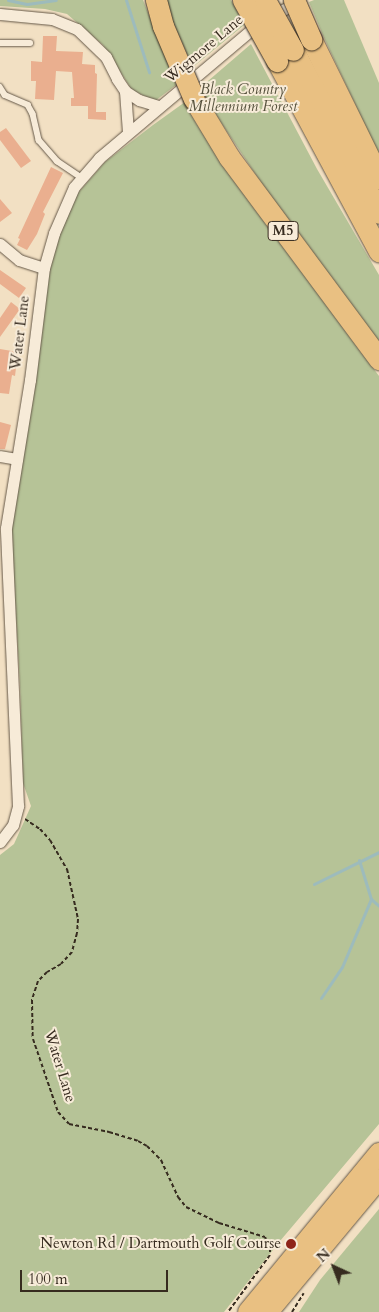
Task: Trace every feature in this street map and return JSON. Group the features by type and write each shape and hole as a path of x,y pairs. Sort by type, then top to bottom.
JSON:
{"highway":[{"name":"M5","path":"156,0 163,26 194,99 229,157 379,359"},
{"path":"243,0 285,56 379,213"},
{"path":"265,0 285,56 379,251"},
{"path":"294,0 379,178"},
{"path":"248,1312 379,1153"},
{"path":"268,1312 379,1179"}],"street":[{"name":"Wigmore Lane","path":"159,106 262,20 303,0"},
{"path":"0,14 52,19 77,29 106,57 117,79 126,91 139,100 159,106"},
{"path":"126,91 128,132"},
{"name":"Water Lane","path":"2,840 13,825 17,813 6,528 44,268 64,209 81,177 128,132 159,106"},
{"path":"0,244 19,260 44,268"},
{"path":"0,456 17,459"},
{"path":"0,704 12,703"},
{"path":"276,1312 295,1280"}],"lane":[{"path":"0,43 30,43"},
{"path":"0,87 5,95 28,105 33,114 39,140 57,161 81,177"}],"path":[{"name":"Water Lane","path":"17,813 40,829 50,840 67,870 78,919 77,933 72,952 61,964 47,972 38,981 32,1000 33,1039 58,1112 69,1124 116,1134 147,1146 161,1160 178,1197 186,1207 219,1223 266,1237 270,1248 270,1255 228,1312"}],"green space":[{"path":"0,0 143,0 176,85 155,101 132,90 103,45 67,14 45,9 0,6"},
{"path":"166,0 231,0 244,25 193,67 173,22"},
{"name":"Black Country Millennium Forest","path":"314,0 344,0 379,83 379,155 309,2"},
{"name":"Black Country Millennium Forest","path":"251,44 317,169 379,275 379,343 262,184 214,112 201,87"},
{"path":"185,102 196,123 231,177 379,376 379,1124 280,1241 224,1312 0,1312 0,855 14,844 31,806 23,783 20,685 11,533 21,461 36,380 47,269 64,222 77,194 105,162"},
{"path":"379,1209 379,1312 299,1312 320,1280"}],"building":[{"path":"43,36 57,36 56,51 83,52 82,64 95,65 95,73 97,74 96,112 106,112 106,120 88,119 88,106 71,106 71,98 74,98 72,72 56,71 54,100 35,99 36,81 31,81 31,61 42,62"},
{"path":"6,128 31,161 21,168 0,140 0,132"},
{"path":"51,167 63,173 43,212 45,214 37,234 27,250 17,245 20,239 18,238"},
{"path":"0,199 12,213 0,222"},
{"path":"0,270 26,288 19,298 0,284"},
{"path":"11,302 20,309 0,337 0,318"},
{"path":"0,349 18,352 15,376 12,375 9,394 0,393"},
{"path":"0,422 11,425 5,449 0,449"}],"waterway":[{"path":"8,0 27,4 56,0"},
{"path":"126,0 149,72"},
{"path":"314,884 379,852"},
{"path":"359,860 371,899 379,906"},
{"path":"321,998 342,967 371,899"}],"place":[{"name":"Newton Rd / Dartmouth Golf Course","path":"291,1244"}]}
